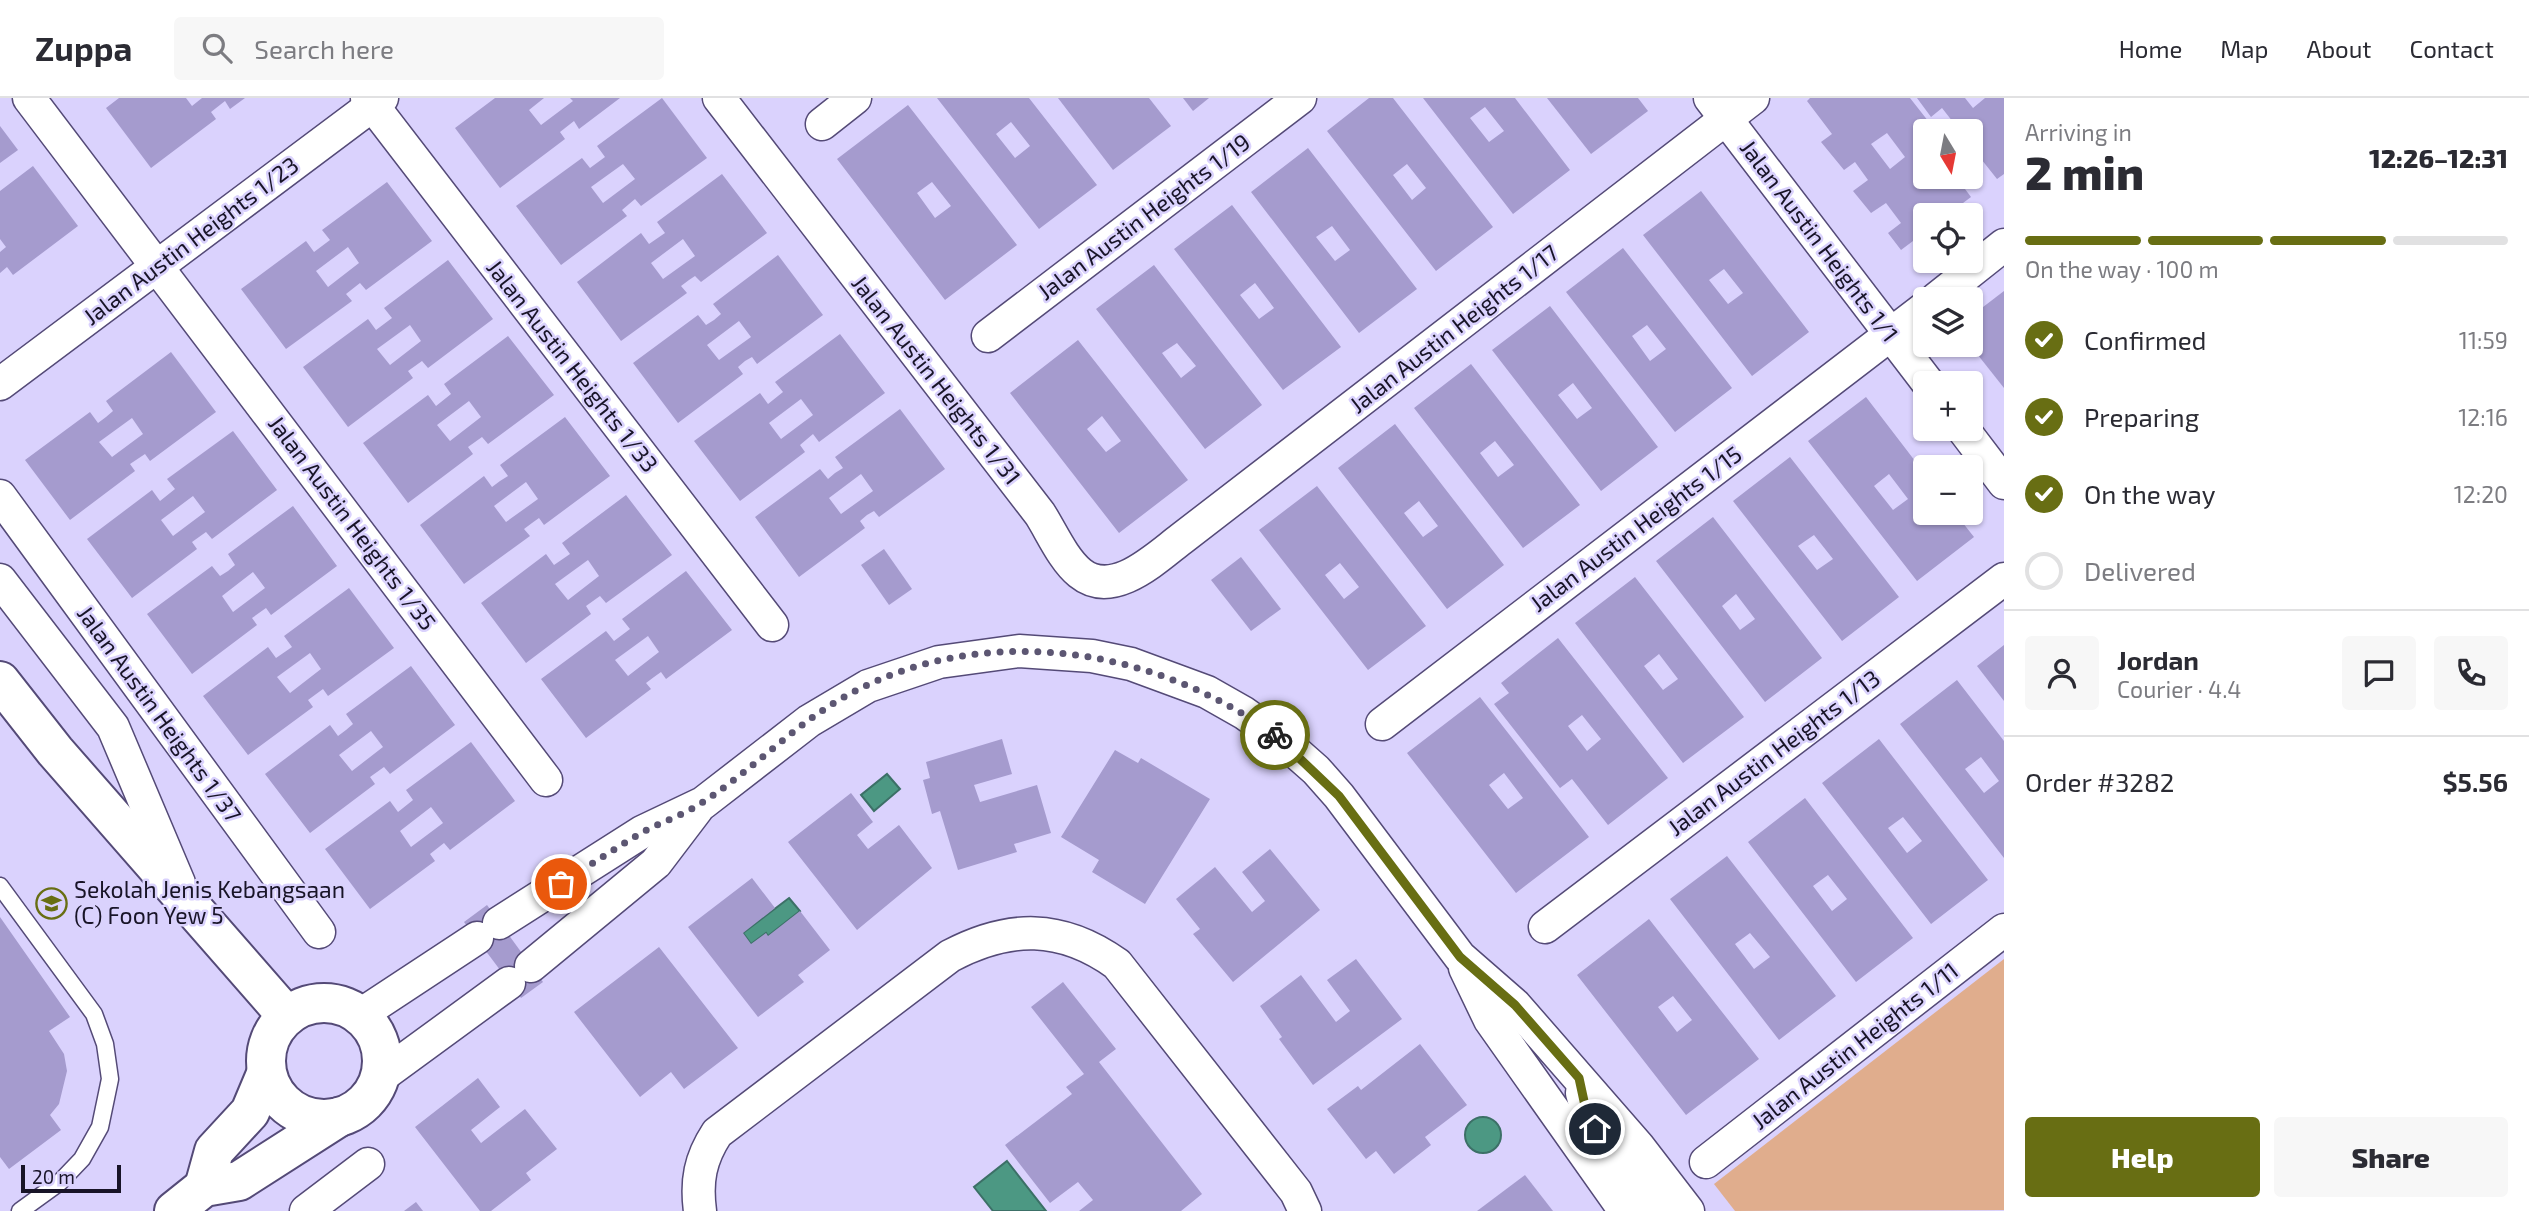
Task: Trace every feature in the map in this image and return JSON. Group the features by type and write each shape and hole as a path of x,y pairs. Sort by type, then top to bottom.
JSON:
{"street":[{"name":"Jalan Austin Heights 1/35","path":"29,98 546,780"},
{"name":"Jalan Austin Heights 1/31","path":"719,98 1040,514 1081,574 1102,582 1124,578 1181,539"},
{"path":"821,124 855,98"},
{"name":"Jalan Austin Heights 1/19","path":"988,336 1300,98"},
{"name":"Jalan Austin Heights 1/17","path":"1181,539 1718,109 1753,98"},
{"name":"Jalan Austin Heights 1/23","path":"0,384 374,101"},
{"name":"Jalan Austin Heights 1/33","path":"374,101 772,625"},
{"name":"Jalan Austin Heights 1/1","path":"1718,109 1919,371"},
{"path":"1951,287 2004,245"},
{"name":"Jalan Austin Heights 1/15","path":"1382,724 1913,318"},
{"path":"1972,441 2004,483"},
{"name":"Jalan Austin Heights 1/37","path":"0,496 319,932"},
{"name":"Jalan Austin Heights 1/13","path":"1545,927 2004,579"},
{"path":"0,580 113,727 186,900"},
{"path":"360,1015 642,832 703,803 840,699 899,674 982,654 1019,651 1092,656 1156,672 1207,692 1244,713 1282,740 1339,796 1460,957 1490,1020 1625,1211"},
{"path":"0,681 55,751 286,1015"},
{"path":"379,1078 520,974 656,863 703,803"},
{"name":"Jalan Austin Heights 1/11","path":"1706,1162 2004,930"},
{"path":"700,1211 699,1172 707,1149 717,1133 950,956 991,937 1036,933 1078,942 1117,964 1296,1192 1305,1211"},
{"path":"1460,957 1515,1005 1638,1146 1688,1211"},
{"path":"174,1211 204,1187 239,1181 339,1117 357,1109 371,1096 383,1061 380,1044 360,1015 339,1005 315,1003 286,1015 268,1042 266,1074 250,1112 214,1152 204,1187"},
{"path":"266,1074 274,1091 286,1105 302,1115 321,1119 339,1117"},
{"path":"1579,1078 1587,1115 1602,1143 1653,1211"},
{"path":"306,1211 368,1164"}],"lane":[{"path":"0,886 94,1014 105,1044 110,1079 105,1114 87,1152 72,1172 20,1211"}],"shaded area":[{"path":"887,774 900,789 874,811 861,795"},
{"path":"789,898 800,911 768,936 766,933 751,944 743,933"},
{"path":"2004,959 2004,1210 1735,1211 1714,1184"},
{"path":"1483,1117 1496,1122 1501,1135 1496,1148 1483,1153 1470,1148 1465,1135 1470,1122"},
{"path":"1007,1161 1046,1211 993,1211 974,1187"}],"building":[{"path":"119,98 186,98 192,106 202,98 245,98 230,109 225,101 211,112 216,119 151,168 106,108"},
{"path":"495,98 544,98 529,110 541,125 573,101 570,98 620,98 579,129 574,121 560,132 565,139 500,188 455,128"},
{"path":"662,98 707,158 641,206 635,199 622,210 627,216 561,265 516,206 582,158 590,168 605,157 597,146","holes":["623,164 635,179 603,203 591,187"]},
{"path":"937,98 1029,98 1097,185 1039,229","holes":["1011,122 1030,146 1015,158 996,134"]},
{"path":"1058,98 1149,98 1171,126 1113,170"},
{"path":"1183,98 1209,98 1193,111"},
{"path":"1369,98 1393,98 1493,227 1436,271 1327,131","holes":["1407,164 1426,188 1412,200 1393,175"]},
{"path":"1423,98 1515,98 1570,170 1513,214","holes":["1485,107 1504,131 1489,142 1470,118"]},
{"path":"1547,98 1638,98 1648,111 1591,154"},
{"path":"1810,98 1910,98 1927,119 1913,119 1913,189 1965,189 1971,197 1963,203 1913,203 1913,241 1901,250 1888,233 1901,223 1886,203 1871,213 1853,191 1868,180 1855,162 1844,170 1821,142 1832,134 1807,101","holes":["1887,133 1905,157 1890,169 1871,144"]},
{"path":"1917,98 1965,98 1973,108 1985,98 2004,98 2004,174 1997,179 1983,161 1983,119 1951,119 1942,108 1931,117"},
{"path":"908,105 1017,245 945,300 837,159","holes":["932,182 951,206 935,218 917,193"]},
{"path":"0,126 18,150 0,163"},
{"path":"1308,148 1417,289 1359,333 1251,192","holes":["1332,226 1350,250 1335,261 1316,237"]},
{"path":"33,166 78,226 13,275 7,267 0,273 0,252 6,247 0,239 0,191"},
{"path":"722,174 767,233 701,282 695,276 689,280 681,286 687,293 621,341 577,282 641,233 649,244 665,233 657,222","holes":["683,239 695,256 663,279 651,263"]},
{"path":"387,182 432,241 366,290 360,283 346,294 352,301 286,349 241,289 306,241 314,252 330,240 322,230","holes":["348,247 359,263 328,287 316,271"]},
{"path":"1701,191 1809,332 1752,376 1643,235","holes":["1724,269 1743,293 1728,304 1709,280"]},
{"path":"1232,205 1341,347 1283,390 1174,249","holes":["1255,283 1274,308 1259,319 1240,295"]},
{"path":"1623,248 1732,388 1675,432 1566,292","holes":["1647,325 1666,349 1650,361 1632,336"]},
{"path":"778,255 823,315 757,364 752,357 745,361 738,367 743,374 678,423 633,363 698,315 706,325 714,320 721,314 713,304","holes":["739,321 751,337 719,360 707,345"]},
{"path":"448,260 493,319 428,368 422,361 408,371 413,378 348,427 303,367 368,319 376,330 392,318 384,308","holes":["410,325 421,341 390,365 377,349"]},
{"path":"1154,265 1262,405 1205,449 1096,309","holes":["1177,343 1196,366 1181,378 1162,353"]},
{"path":"2004,291 2004,388 1979,357 1983,357 1983,307"},
{"path":"1550,306 1658,447 1601,491 1492,350","holes":["1573,383 1592,408 1577,419 1558,395"]},
{"path":"840,334 885,393 819,442 813,434 800,445 805,452 740,501 694,441 760,393 768,404 783,392 775,382","holes":["801,399 813,415 781,439 769,423"]},
{"path":"508,336 554,395 488,444 482,437 468,447 473,454 408,503 363,443 428,395 436,406 451,394 444,384","holes":["469,401 481,417 450,441 437,425"]},
{"path":"1078,340 1188,480 1119,533 1010,393","holes":["1102,416 1121,441 1106,452 1087,429"]},
{"path":"171,352 216,412 150,461 145,454 130,464 135,471 70,520 25,460 90,412 98,423 113,411 106,401","holes":["132,418 143,434 112,457 99,442"]},
{"path":"1471,364 1580,505 1523,548 1414,408","holes":["1495,441 1514,465 1498,477 1480,453"]},
{"path":"1866,397 1913,458 1913,525 1964,525 1974,537 1917,581 1808,441","holes":["1889,474 1908,499 1893,510 1874,486"]},
{"path":"900,409 945,469 879,517 874,511 867,515 860,521 865,528 799,577 755,517 820,469 828,479 843,468 835,457","holes":["861,474 873,491 841,514 829,498"]},
{"path":"565,417 610,476 544,525 539,518 532,523 524,529 530,536 464,584 420,525 484,476 492,487 508,476 500,465","holes":["526,482 538,499 506,522 494,506"]},
{"path":"1395,424 1504,565 1447,609 1338,468","holes":["1419,501 1438,526 1423,537 1404,513"]},
{"path":"233,431 277,490 212,539 206,532 192,542 197,549 132,598 87,539 152,490 160,501 175,489 167,479","holes":["193,496 205,512 173,536 161,520"]},
{"path":"1790,457 1899,597 1842,641 1733,501","holes":["1814,535 1833,559 1817,570 1798,546"]},
{"path":"1317,486 1426,626 1368,670 1259,530","holes":["1340,563 1359,587 1344,599 1325,575"]},
{"path":"626,495 672,555 606,603 600,596 586,606 591,614 526,663 481,603 546,554 554,565 570,554 562,543","holes":["588,560 599,576 568,600 555,584"]},
{"path":"293,506 337,566 271,615 266,608 252,618 257,625 192,674 147,614 212,566 220,576 228,571 235,565 228,554","holes":["253,572 265,588 233,612 222,596"]},
{"path":"1713,517 1822,658 1765,702 1656,561","holes":["1736,594 1755,619 1740,630 1722,606"]},
{"path":"884,549 912,589 889,605 861,565"},
{"path":"1241,557 1281,609 1251,631 1211,580"},
{"path":"686,571 732,630 666,679 661,672 654,677 646,683 651,689 586,738 541,679 606,631 614,641 630,629 622,619","holes":["648,636 659,652 628,676 615,660"]},
{"path":"1635,577 1744,717 1683,763 1575,623","holes":["1659,654 1678,679 1663,690 1644,666"]},
{"path":"349,588 394,648 328,696 323,689 308,700 313,707 248,755 203,696 268,647 276,658 292,647 284,636","holes":["310,653 321,669 290,693 277,677"]},
{"path":"1558,638 1668,778 1608,825 1572,779 1560,788 1494,704 1509,693 1501,683","holes":["1582,715 1601,739 1587,751 1568,726"]},
{"path":"2004,645 2004,701 1977,666"},
{"path":"411,666 455,725 390,774 384,767 370,777 375,784 310,833 265,774 330,725 338,736 353,724 346,714","holes":["371,731 383,747 352,771 339,755"]},
{"path":"1957,680 2004,741 2004,858 1900,724","holes":["1981,757 1999,781 1984,793 1965,769"]},
{"path":"1480,697 1589,837 1516,893 1407,753","holes":["1504,773 1523,798 1508,809 1489,785"]},
{"path":"1002,739 1012,774 974,785 980,802 1037,785 1051,833 1014,844 1017,852 958,870 940,811 932,814 923,780 930,778 926,762"},
{"path":"1879,739 1988,880 1931,924 1822,783","holes":["1903,817 1922,841 1907,853 1888,828"]},
{"path":"471,742 515,801 450,850 444,843 430,854 435,861 370,909 325,849 390,801 398,812 413,800 406,790","holes":["431,807 443,823 411,847 400,831"]},
{"path":"1115,750 1138,763 1141,758 1210,799 1145,904 1092,872 1099,860 1061,837"},
{"path":"851,793 873,822 857,835 868,849 899,825 932,868 857,930 788,842"},
{"path":"1805,798 1913,938 1856,982 1748,842","holes":["1828,875 1847,899 1832,911 1813,886"]},
{"path":"1270,849 1320,910 1233,982 1193,934 1200,929 1176,899 1215,867 1252,912 1265,901 1242,872"},
{"path":"1727,856 1836,996 1779,1040 1670,899","holes":["1750,933 1770,957 1754,969 1735,944"]},
{"path":"752,878 775,908 743,933 751,944 766,933 768,936 800,911 830,950 798,975 804,982 758,1017 688,927"},
{"path":"487,905 543,982 521,998 464,922"},
{"path":"0,917 70,1017 49,1031 64,1054 67,1071 59,1104 50,1115 61,1130 9,1169 0,1157"},
{"path":"1649,919 1759,1059 1686,1115 1577,975","holes":["1673,996 1692,1020 1677,1032 1658,1007"]},
{"path":"659,947 738,1048 684,1089 671,1072 640,1097 574,1012"},
{"path":"1356,959 1402,1019 1313,1085 1279,1039 1282,1037 1260,1006 1301,975 1336,1022 1350,1011 1327,980"},
{"path":"1063,982 1116,1049 1099,1062 1202,1194 1181,1211 1079,1211 1093,1200 1078,1182 1050,1203 1005,1145 1072,1094 1066,1087 1084,1074 1031,1007"},
{"path":"1420,1044 1467,1105 1425,1137 1431,1145 1394,1174 1376,1151 1366,1159 1327,1109 1358,1086 1361,1090"},
{"path":"478,1078 500,1107 471,1130 481,1143 525,1109 557,1149 526,1173 531,1180 491,1211 480,1211 415,1127"},
{"path":"1525,1175 1553,1211 1477,1211"},
{"path":"416,1202 423,1211 404,1211"}],"way so far":[{"path":"561,884 642,832 703,803 840,699 899,674 939,662 1019,651 1092,656 1131,664 1207,692 1275,735"}],"place":[{"name":"Sekolah Jenis Kebangsaan (C) Foon Yew 5","path":"51,903"}],"route":[{"path":"1275,735 1316,770 1339,796 1460,957 1515,1005 1579,1078 1587,1115 1595,1129"}]}
